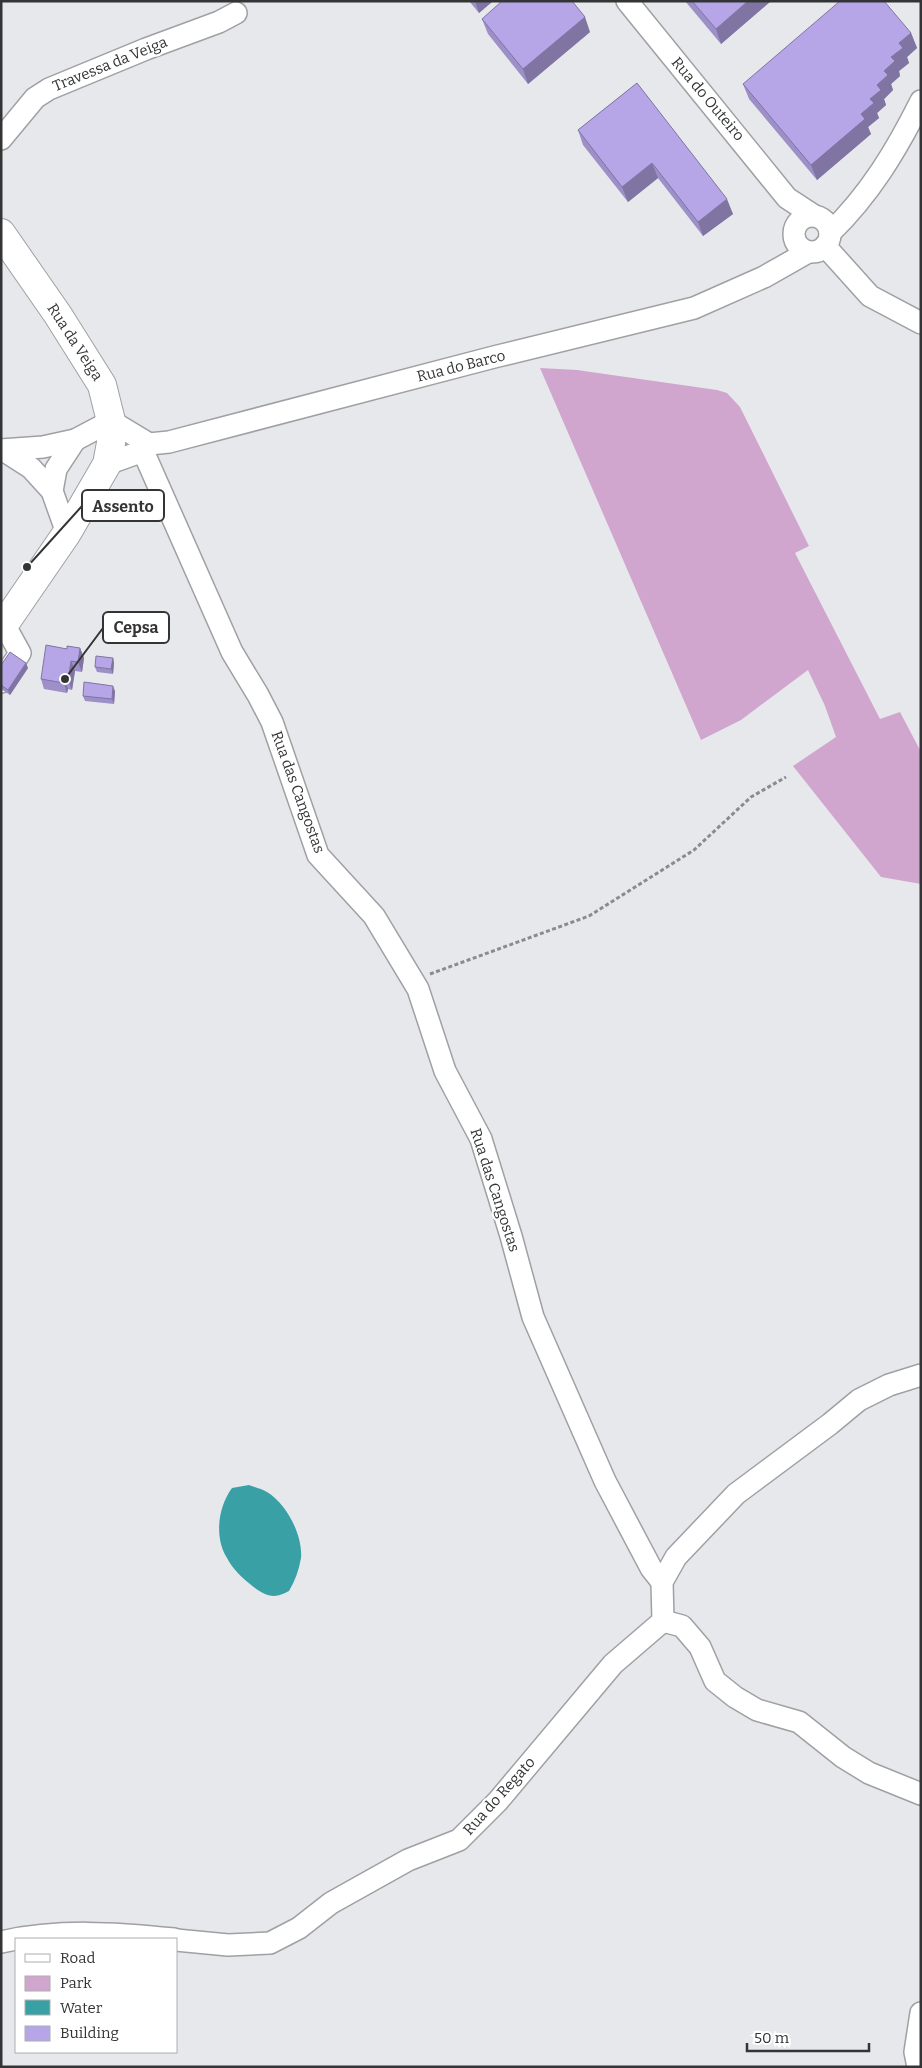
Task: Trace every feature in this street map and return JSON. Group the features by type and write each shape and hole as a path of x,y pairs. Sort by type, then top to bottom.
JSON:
{"main road":[{"name":"Rua da Veiga","path":"1,233 58,315 102,385 111,421 111,443 107,464"},
{"path":"3,627 67,533 107,464"}],"street":[{"name":"Rua do Outeiro","path":"627,1 787,198 812,233 870,296 921,323"},
{"name":"Travessa da Veiga","path":"1,139 35,98 49,89 146,49 219,22 236,13"},
{"name":"Rua do Barco","path":"107,464 146,448 168,442 494,357 694,308 768,274 812,233 853,208 878,178 902,139 921,101"},
{"path":"2,450 44,447 75,440 111,421 146,448"},
{"path":"52,491 56,469 75,440"},
{"name":"Rua das Cangostas","path":"146,448 232,652 272,722 318,855 374,916 418,989 445,1071 481,1139 511,1236 533,1317 605,1481 651,1568 662,1582"},
{"path":"2,450 31,468 52,491 67,533"},
{"path":"1,682 20,654 3,627"},
{"path":"921,1375 889,1385 859,1400 736,1494 676,1556 662,1582 663,1621 682,1626 700,1647 715,1681 735,1697 757,1710 799,1722 843,1757 869,1773 921,1794"},
{"name":"Rua do Regato","path":"178,1939 228,1945 270,1943 299,1928 331,1903 408,1860 459,1840 498,1801 613,1664 663,1621"},
{"name":"Rua do Regato","path":"16,1938 28,1935 125,1934 165,1938"},
{"name":"Rua do Regato","path":"1,1942 15,1938"},
{"path":"918,2067 915,2052 921,2013"}],"path":[{"path":"413,980 589,916 694,850 751,797 786,777"}],"green space":[{"path":"540,368 577,370 717,390 727,393 740,407 809,546 795,553 880,719 900,712 921,752 921,884 881,877 793,766 836,737 825,706 808,670 741,720 701,740"}],"water":[{"path":"249,1485 267,1492 281,1504 292,1521 299,1540 301,1558 293,1583 289,1591 278,1596 271,1596 261,1592 241,1576 229,1562 220,1541 219,1522 227,1496 232,1488"}],"building":[{"path":"502,1 572,1 585,17 523,69 482,19"},
{"path":"692,1 748,1 716,29"},
{"path":"840,1 884,1 911,33 899,43 903,48 891,57 895,61 884,71 888,75 877,85 881,90 870,99 874,103 861,114 865,119 811,165 743,84"},
{"path":"637,83 727,199 698,222 652,163 622,187 578,130"},
{"path":"46,645 67,649 67,646 80,648 78,662 71,661 68,680 64,679 64,683 41,679"},
{"path":"10,652 26,663 8,690 1,685 1,665"},
{"path":"96,656 113,658 111,669 95,667"},
{"path":"84,682 113,686 112,699 83,696"}],"place":[{"name":"Assento","path":"27,567"},
{"name":"Cepsa","path":"65,679"}]}
